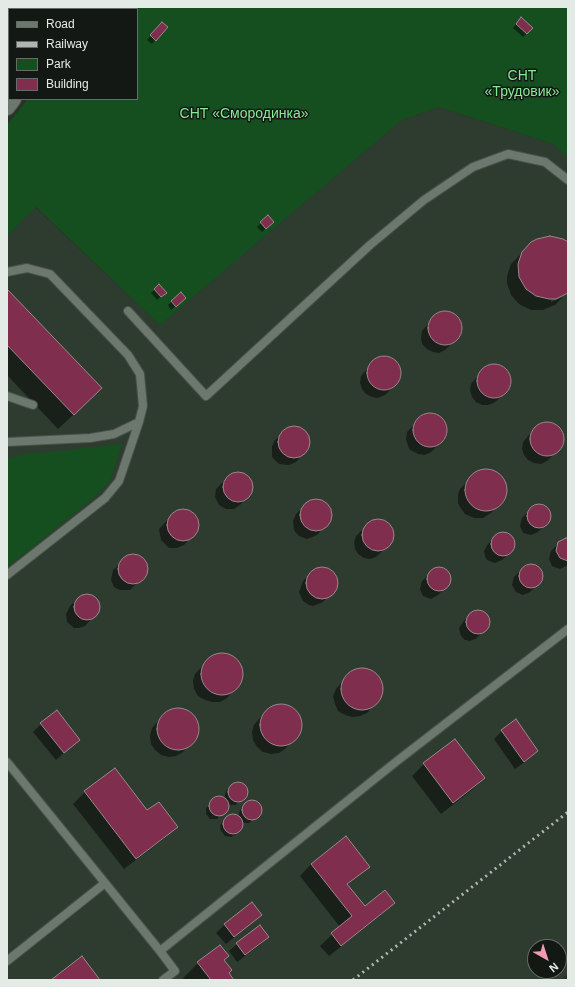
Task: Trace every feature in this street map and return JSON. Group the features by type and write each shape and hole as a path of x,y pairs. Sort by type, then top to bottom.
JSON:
{"lane":[{"path":"128,311 206,396 370,245 424,200 474,167 508,154 545,162 568,180"},
{"path":"7,272 26,268 50,274 128,356 140,374 143,406 119,481 105,498 7,575"},
{"path":"7,396 33,405"},
{"path":"7,442 90,438 114,434 139,422"},
{"path":"160,951 397,761 568,629"},
{"path":"7,762 175,971 163,980"},
{"path":"7,961 105,883"}],"shaded area":[{"path":"439,107 553,144 568,158 568,974 567,975 567,939 527,939 527,979 561,979 560,980 7,980 7,236 35,207 160,325 402,120"}],"green space":[{"name":"СНТ «Смородинка»","path":"568,7 568,158 553,144 439,107 402,120 160,325 36,207 7,236 7,125 27,100 138,100 138,8 109,8"},
{"path":"7,51 8,88 7,89"},
{"path":"122,444 110,481 97,495 23,555 7,566 7,459 24,454"}],"building":[{"path":"521,17 533,28 527,34 516,24"},
{"path":"162,22 168,27 156,41 150,35"},
{"path":"268,215 274,222 266,229 260,222"},
{"path":"550,236 563,239 568,242 568,293 556,299 536,296 526,289 519,277 518,264 522,252 531,242"},
{"path":"159,284 167,293 161,297 154,289"},
{"path":"7,289 102,388 74,415 7,345"},
{"path":"181,292 186,298 176,307 171,301"},
{"path":"445,311 457,316 462,328 457,340 445,345 433,340 428,328 433,316"},
{"path":"384,356 396,361 401,373 396,385 384,390 372,385 367,373 372,361"},
{"path":"494,364 506,369 511,381 506,393 494,398 482,393 477,381 482,369"},
{"path":"427,413 433,413 442,418 446,424 446,436 442,442 433,447 427,447 418,442 413,433 413,427 418,418"},
{"path":"547,422 559,427 564,439 559,451 547,456 535,451 530,439 535,427"},
{"path":"294,426 303,429 307,433 310,442 307,451 303,455 294,458 285,455 281,451 278,442 281,433 285,429"},
{"path":"486,469 501,475 507,490 501,505 486,511 471,505 465,490 471,475"},
{"path":"238,472 249,476 253,487 249,498 238,502 227,498 223,487 227,476"},
{"path":"316,499 325,502 329,506 332,515 329,524 325,528 316,531 307,528 303,524 300,515 303,506 307,502"},
{"path":"539,504 547,508 551,516 547,524 539,528 531,524 527,516 531,508"},
{"path":"180,509 186,509 195,513 199,525 195,537 186,541 180,541 171,537 167,528 167,522 171,513"},
{"path":"375,519 381,519 390,523 394,535 390,547 381,551 375,551 366,547 362,538 362,532 366,523"},
{"path":"503,532 511,536 515,544 511,552 503,556 495,552 491,544 495,536"},
{"path":"568,538 568,561 560,558 556,551 558,542"},
{"path":"133,554 139,555 147,563 147,575 139,583 133,584 127,583 119,575 118,569 119,563 127,555"},
{"path":"531,564 539,568 543,576 539,584 531,588 523,584 519,576 523,568"},
{"path":"322,567 331,570 335,574 338,583 335,592 331,596 322,599 313,596 309,592 306,583 309,574 313,570"},
{"path":"439,567 447,571 451,579 447,587 439,591 431,587 427,579 431,571"},
{"path":"87,594 96,598 100,607 96,616 87,620 78,616 74,607 78,598"},
{"path":"478,610 486,614 490,622 486,630 478,634 470,630 466,622 470,614"},
{"path":"222,653 237,659 243,674 237,689 222,695 207,689 201,674 207,659"},
{"path":"362,668 377,674 383,689 377,704 362,710 347,704 341,689 347,674"},
{"path":"281,704 296,710 302,725 296,740 281,746 266,740 260,725 266,710"},
{"path":"178,708 193,714 199,729 193,744 178,750 163,744 157,729 163,714"},
{"path":"57,710 80,740 64,753 40,723"},
{"path":"516,719 538,751 524,762 501,730"},
{"path":"455,739 485,778 453,803 423,763"},
{"path":"115,768 147,810 159,802 178,827 136,859 84,791"},
{"path":"238,782 245,785 248,792 245,799 238,802 231,799 228,792 231,785"},
{"path":"219,796 226,799 229,806 226,813 219,816 212,813 209,806 212,799"},
{"path":"252,800 259,803 262,810 259,817 252,820 245,817 242,810 245,803"},
{"path":"233,814 240,817 243,824 240,831 233,834 226,831 223,824 226,817"},
{"path":"346,836 370,867 347,884 365,906 385,890 395,903 341,946 331,933 352,916 311,864"},
{"path":"252,902 262,915 234,937 224,924"},
{"path":"260,925 269,937 245,955 236,943"},
{"path":"220,945 229,956 224,960 232,970 229,973 234,980 211,980 197,962"},
{"path":"82,956 100,980 51,980"}],"railway":[{"path":"353,980 568,812"}],"park label":[{"name":"СНТ «Трудовик»","path":"522,84"}]}
